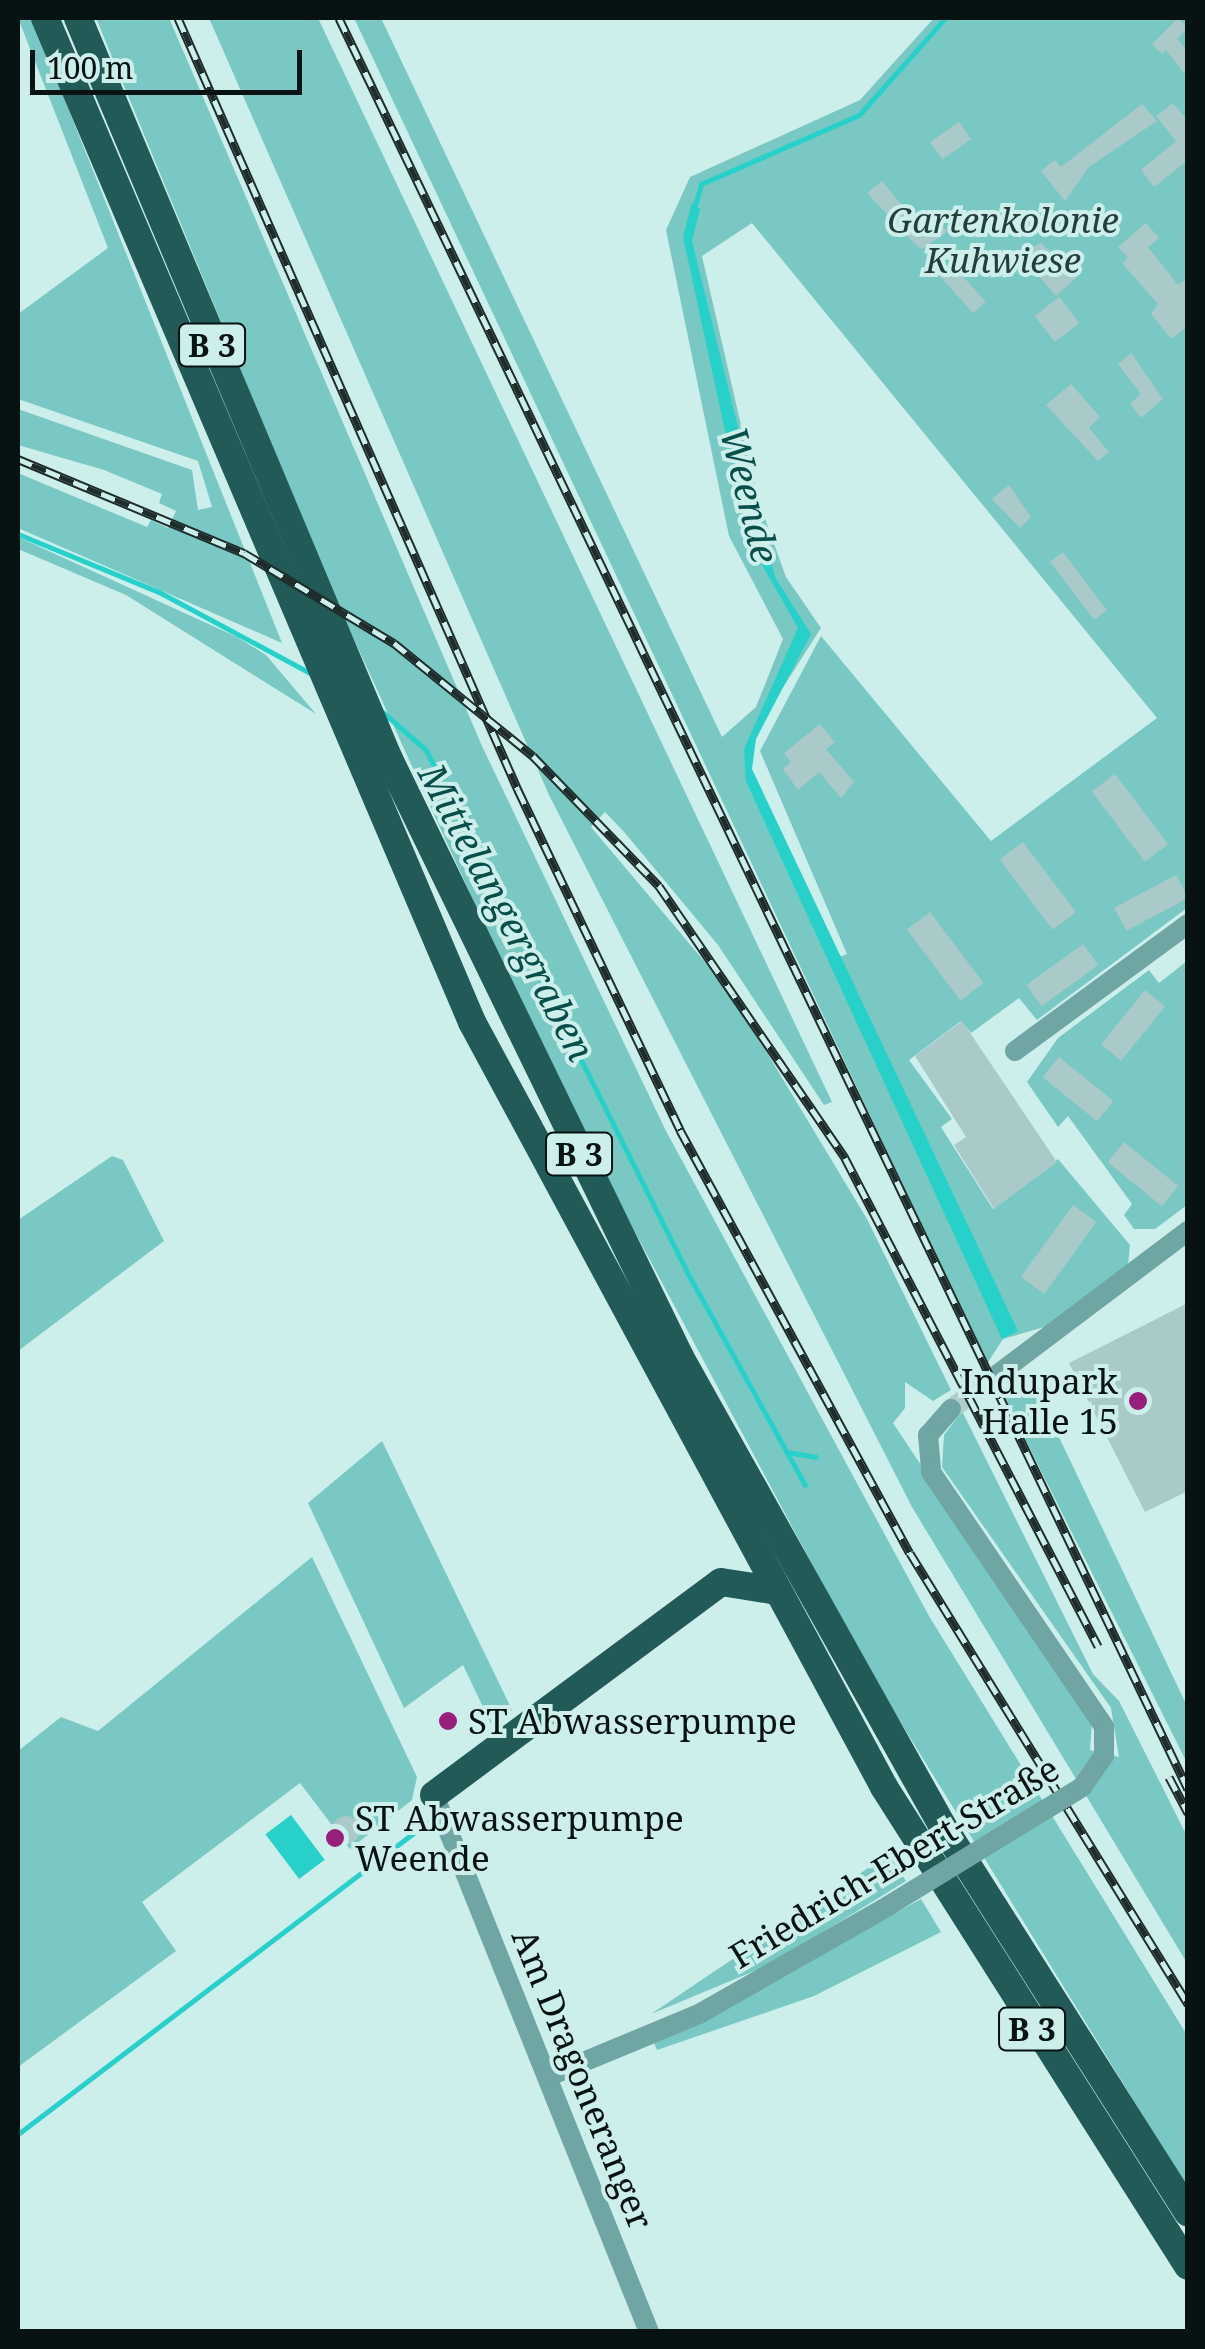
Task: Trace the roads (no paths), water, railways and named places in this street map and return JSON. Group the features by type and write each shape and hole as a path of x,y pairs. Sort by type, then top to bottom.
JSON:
{"highway":[{"name":"B 3","path":"45,18 304,643 472,1022 772,1590 952,1902 1188,2266"},
{"name":"B 3","path":"78,18 350,671 498,994 781,1545 942,1825 1188,2212"},
{"path":"434,1795 721,1582 772,1590"}],"street":[{"path":"1015,1051 1188,924"},
{"path":"998,1374 1188,1231"},
{"name":"Friedrich-Ebert-Straße","path":"546,2076 699,2014 888,1906 1082,1788 1100,1765 1104,1727 931,1472 928,1436 951,1409"},
{"name":"Am Dragoneranger","path":"434,1795 649,2332"}],"water":[{"path":"692,202 700,209 692,241 775,577 811,634 756,739 752,769 1018,1331 1002,1339 746,782 744,749 798,628 749,542 683,237"},
{"path":"291,1815 325,1860 299,1879 265,1834"}],"waterway":[{"name":"Weende","path":"694,209 701,184 859,115 945,18"},
{"name":"Mittelangergraben","path":"18,534 159,592 312,674"},
{"name":"Mittelangergraben","path":"379,709 426,750 688,1274 805,1485"},
{"path":"786,1452 816,1457"},
{"path":"18,2134 432,1819"}],"tunnel":[{"path":"951,1409 998,1374"}],"railway":[{"path":"178,18 518,790 680,1130 910,1553 1188,2004"},
{"path":"339,18 1188,1789"},
{"path":"18,459 244,553 394,643 533,756 659,886 845,1158 1098,1646"},
{"path":"1169,1777 1188,1813"}],"place":[{"name":"Indupark Halle 15","path":"1138,1401"},
{"name":"ST Abwasserpumpe","path":"448,1721"},
{"name":"ST Abwasserpumpe Weende","path":"335,1838"}],"park label":[{"name":"Gartenkolonie Kuhwiese","path":"1003,240"}]}
